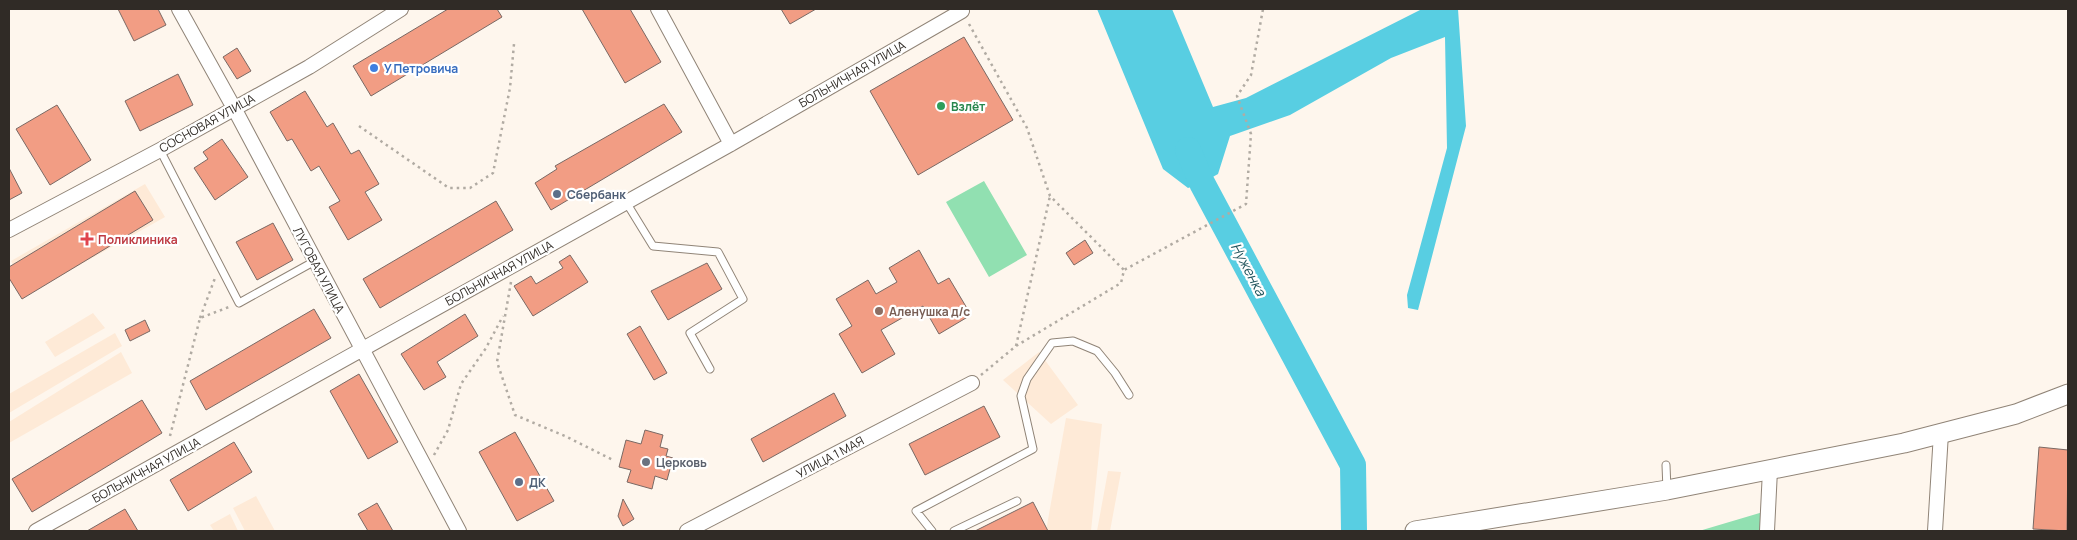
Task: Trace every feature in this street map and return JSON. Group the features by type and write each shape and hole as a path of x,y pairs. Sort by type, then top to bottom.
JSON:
{"street":[{"name":"ЛУГОВАЯ УЛИЦА","path":"179,9 234,108 361,350 459,531"},
{"name":"СОСНОВАЯ УЛИЦА","path":"9,230 160,150 309,67 401,9"},
{"path":"658,9 731,144"},
{"name":"БОЛЬНИЧНАЯ УЛИЦА","path":"36,531 731,144 962,12"},
{"name":"УЛИЦА 1 МАЯ","path":"688,531 972,383"},
{"path":"1415,531 1667,490 1904,443 2016,414 2068,394"},
{"path":"1935,531 1941,433"},
{"path":"1767,531 1770,470"}],"lane":[{"path":"160,150 239,303 315,261"},
{"path":"626,202 652,246 718,252 743,299 690,333 710,369"},
{"path":"932,531 916,511 1033,449 1021,396 1027,379 1052,343 1073,341 1097,352 1116,373 1129,395"},
{"path":"1666,465 1667,490"},
{"path":"954,531 1017,501"}],"path":[{"path":"972,383 1016,346 1121,283 1124,270 1246,204 1251,134 1237,96 1251,75 1263,9"},
{"path":"962,12 1027,128 1050,196 1124,270"},
{"path":"359,126 449,188 470,188 493,173 510,88 514,44"},
{"path":"1016,346 1050,196"},
{"path":"170,436 200,318 219,265"},
{"path":"431,461 448,430 461,384 486,348 508,305 513,265"},
{"path":"200,318 239,303"},
{"path":"505,312 497,362 515,415 565,436 613,460"}],"shaded area":[{"name":"Поликлиника","path":"145,184 165,217 30,293 11,261"},
{"path":"93,313 105,328 55,357 45,342"},
{"path":"115,333 122,346 9,413 9,394"},
{"path":"121,352 132,373 9,443 9,422"},
{"path":"1039,352 1078,405 1051,424 1003,380"},
{"path":"1066,418 1102,424 1091,531 1046,531"},
{"path":"1108,471 1121,472 1110,531 1097,531"},
{"path":"256,496 275,531 245,531 233,508"},
{"path":"230,514 238,531 214,531 210,525"}],"green space":[{"path":"984,181 1027,255 989,277 946,202"},
{"path":"1763,512 1762,531 1699,531"}],"water":[{"path":"1097,9 1172,9 1213,107 1246,98 1422,9 1458,9 1466,126 1418,310 1408,308 1407,295 1447,148 1445,37 1391,58 1290,115 1230,136 1218,174 1188,188 1163,169"}],"building":[{"path":"118,9 158,9 166,25 134,41"},
{"path":"448,9 497,9 502,17 371,96 353,66"},
{"path":"582,9 630,9 661,62 625,83"},
{"path":"781,9 816,9 790,24"},
{"name":"Взлёт","path":"964,37 1013,120 918,175 870,91"},
{"path":"237,48 251,71 237,79 223,57"},
{"path":"178,74 193,105 140,131 125,101"},
{"path":"305,91 327,127 333,123 351,154 359,150 379,184 365,192 382,220 348,240 329,207 340,201 319,166 311,171 292,139 287,141 270,112"},
{"path":"664,104 682,132 551,210 535,183 557,169 555,166"},
{"path":"57,105 91,160 50,185 16,129"},
{"path":"222,139 248,177 215,200 194,168 208,159 203,152"},
{"path":"9,168 22,193 9,200"},
{"name":"Поликлиника","path":"135,191 153,220 22,299 9,278 9,267"},
{"path":"496,201 513,230 380,308 363,279"},
{"path":"273,223 293,260 257,280 236,242"},
{"path":"1085,240 1093,253 1074,265 1066,253"},
{"name":"Аленушка д/с","path":"919,250 938,284 949,278 971,315 939,334 923,306 881,330 895,354 862,373 839,334 852,326 836,299 868,280 876,294 897,282 889,268"},
{"path":"570,255 588,282 533,316 514,286 531,276 536,284 563,268 559,262"},
{"path":"707,263 722,289 668,320 651,291"},
{"path":"314,309 331,338 206,410 190,381"},
{"path":"465,314 478,336 437,362 446,377 424,390 401,354"},
{"path":"145,320 150,331 130,341 125,330"},
{"path":"640,326 667,373 654,380 627,334"},
{"path":"359,374 398,442 368,459 330,391"},
{"path":"834,393 846,416 763,462 751,439"},
{"path":"142,400 162,433 32,512 12,479"},
{"path":"984,406 1000,437 925,475 909,444"},
{"name":"Церковь","path":"645,430 663,435 660,447 668,449 666,456 673,458 667,480 655,476 652,489 627,482 631,470 619,467 626,440 641,444"},
{"name":"ДК","path":"515,432 554,501 517,521 479,452"},
{"path":"234,442 252,472 188,511 170,480"},
{"path":"2039,447 2068,450 2067,531 2033,529"},
{"path":"623,499 634,519 623,526 618,516"},
{"path":"1033,502 1048,531 975,531"},
{"path":"377,503 393,531 368,531 358,514"},
{"path":"125,509 138,531 87,531"}],"waterway":[{"name":"Нуженка","path":"1188,150 1202,183 1353,465 1354,531"}],"place":[{"name":"У Петровича","path":"374,68"},
{"name":"Взлёт","path":"941,106"},
{"name":"Сбербанк","path":"557,194"},
{"name":"Поликлиника","path":"87,239"},
{"name":"Аленушка д/с","path":"879,311"},
{"name":"Церковь","path":"646,462"},
{"name":"ДК","path":"519,482"}]}
